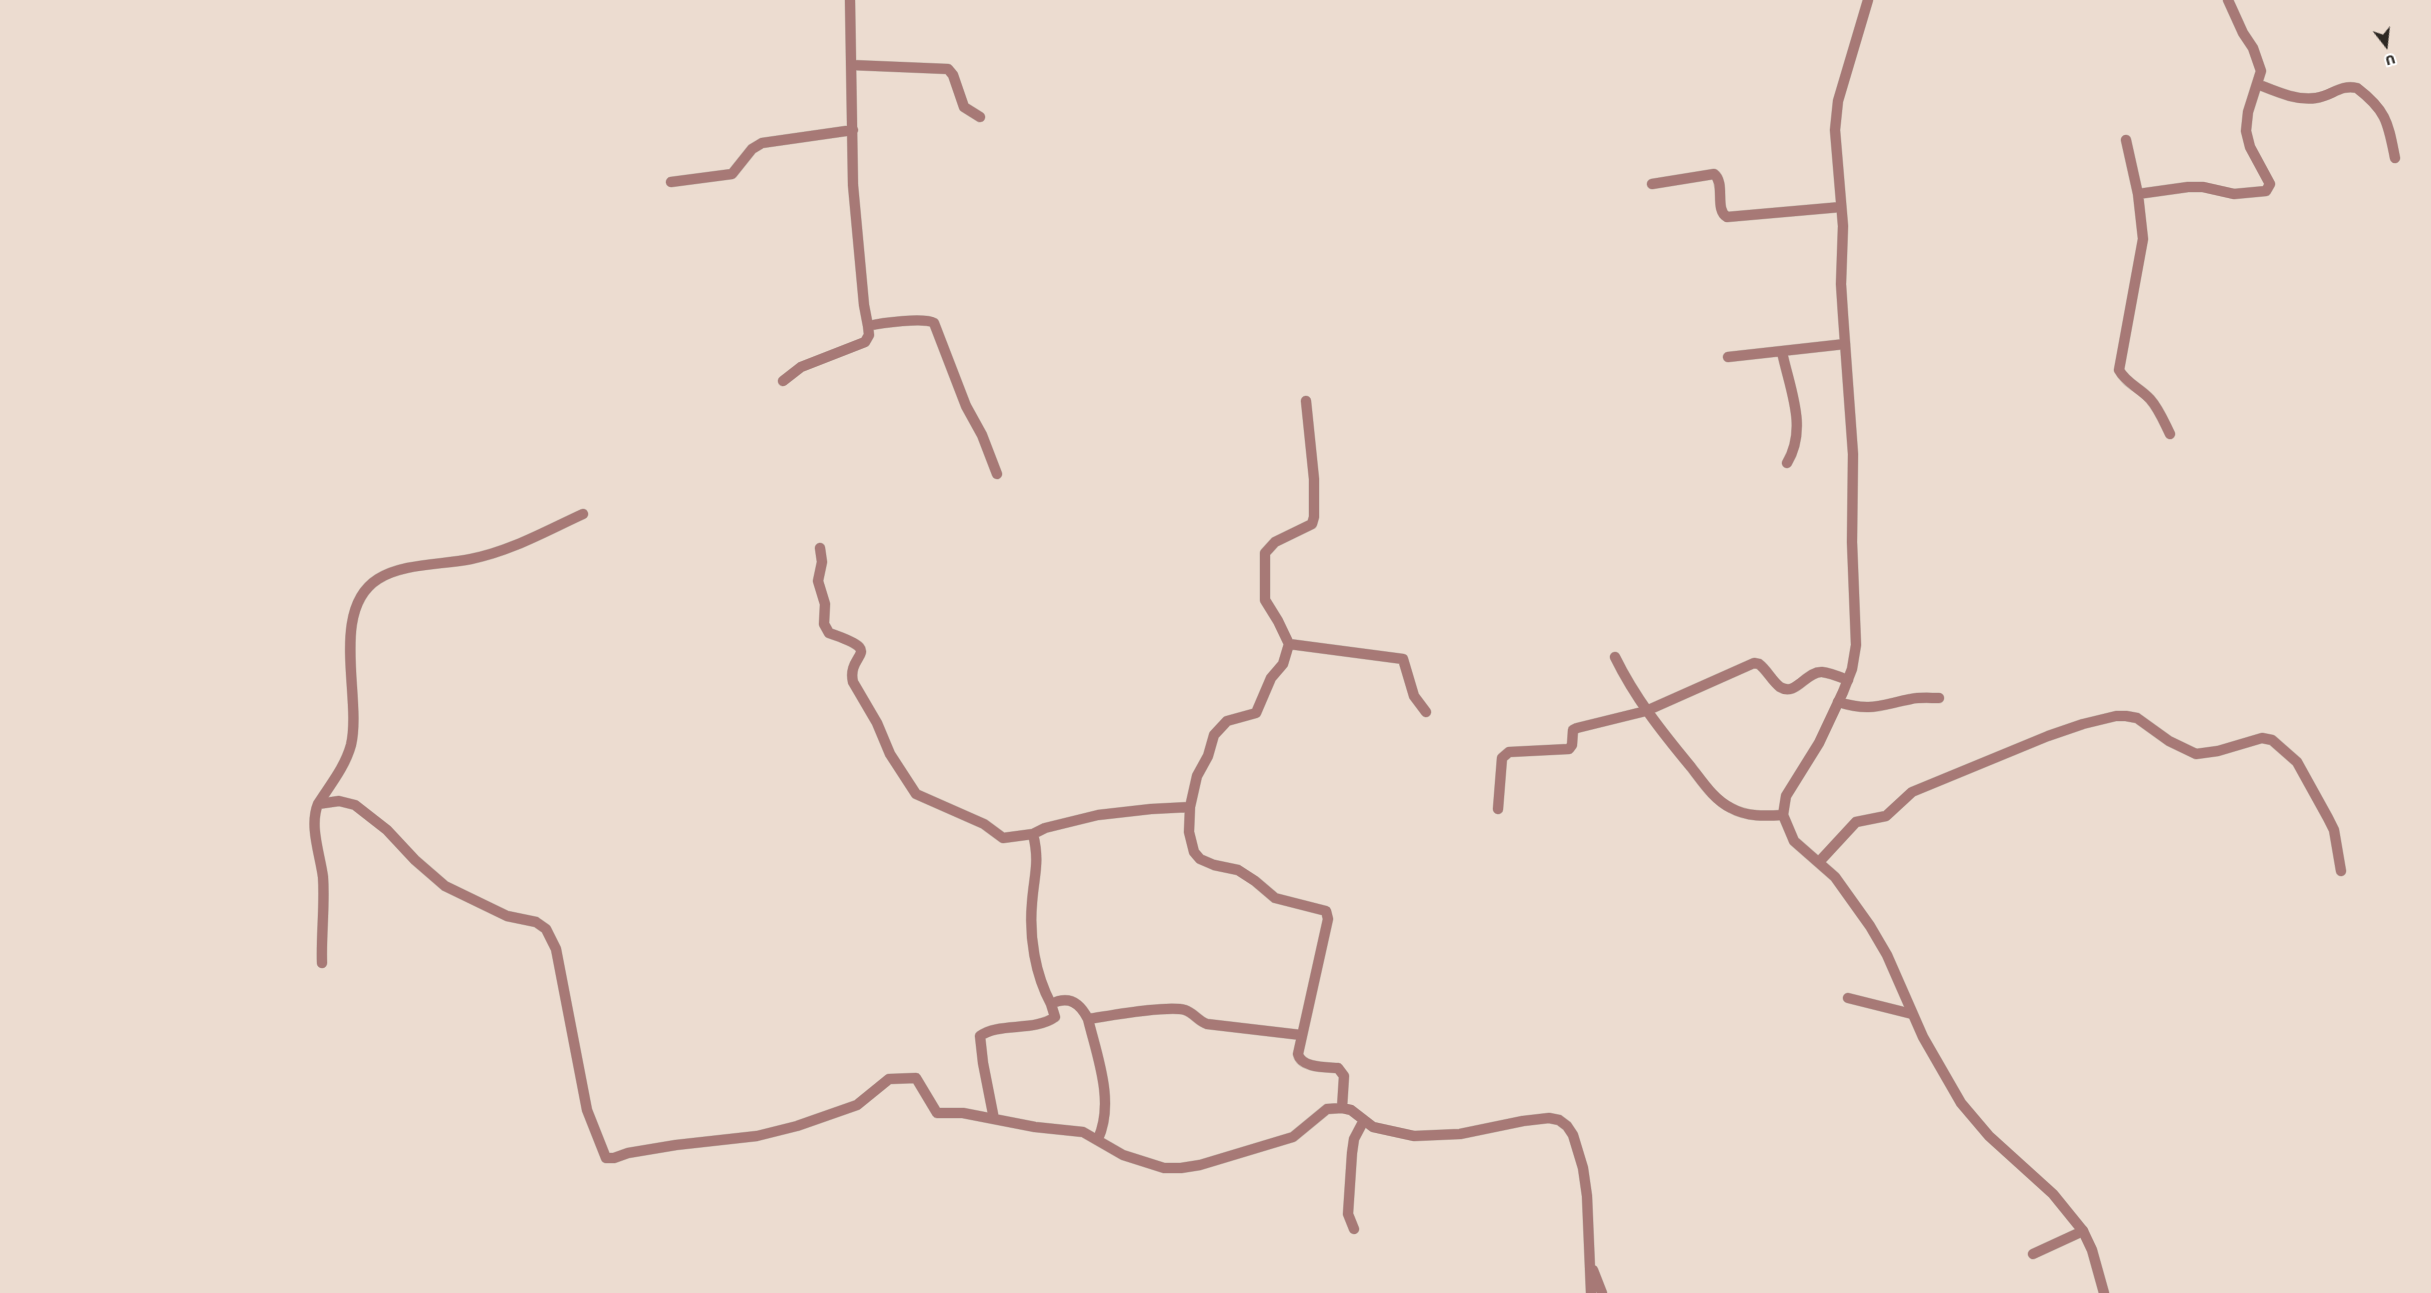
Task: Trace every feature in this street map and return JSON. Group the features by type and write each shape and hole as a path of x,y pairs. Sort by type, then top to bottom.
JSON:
{"street":[{"path":"783,381 801,367 865,342 869,335 864,305 852,185 853,130 850,0"},
{"path":"1868,0 1838,101 1836,115 1843,245 1841,284 1853,454 1852,542 1856,645 1848,680 1811,757 1786,796 1783,815 1794,841 1835,877 1870,926 1886,955 1935,1060 1961,1103 1989,1136 2054,1194 2083,1231 2092,1250 2104,1293"},
{"path":"2138,194 2188,187 2203,187 2234,194 2266,191 2270,184 2250,147 2246,132 2248,112 2261,71 2254,48 2243,33 2228,0"},
{"path":"851,65 948,68 953,75 960,101 964,107 980,117"},
{"path":"2258,84 2278,92 2310,98 2326,95 2339,88 2357,88 2383,112 2390,132 2395,158"},
{"path":"671,182 732,174 752,149 762,143 853,130"},
{"path":"2126,140 2138,194 2143,239 2119,370 2123,378 2149,399 2158,411 2170,434"},
{"path":"1652,184 1714,174 1719,181 1722,211 1727,217 1841,207"},
{"path":"868,326 914,321 930,321 934,323 966,406 982,435 997,474"},
{"path":"1728,357 1845,344"},
{"path":"1782,352 1798,423 1794,451 1787,463"},
{"path":"1306,401 1314,472 1314,517 1312,524 1275,542 1264,553 1266,600 1288,644 1283,664 1271,678 1256,713 1227,721 1214,735 1208,756 1196,776 1190,807 1189,832 1194,852 1200,859 1214,865 1238,870 1275,898 1326,911 1328,919 1298,1049 1301,1062 1338,1068 1342,1072 1344,1076 1342,1108"},
{"path":"322,963 323,878 314,821 318,804 342,767 351,745 353,706 350,677 351,644 358,603 368,586 380,578 429,564 470,559 513,548 583,514"},
{"path":"820,548 822,562 818,581 826,604 824,619 826,630 829,633 852,640 859,645 861,652 852,675 853,682 877,723 890,754 912,790 935,804 984,824 1004,838 1033,834 1045,828 1098,815 1190,807"},
{"path":"1288,644 1403,659 1414,696 1426,712"},
{"path":"1615,657 1628,684 1646,711 1708,789 1729,808 1749,815 1783,815"},
{"path":"1498,809 1504,754 1569,749 1572,745 1573,730 1577,728 1646,711 1754,664 1759,664 1780,686 1786,689 1799,685 1806,677 1812,674 1821,672 1848,680"},
{"path":"1838,702 1856,707 1875,708 1913,698 1938,698"},
{"path":"1819,862 1856,822 1886,816 1912,792 2048,736 2083,724 2116,716 2126,716 2136,718 2169,741 2196,754 2218,751 2262,738 2272,740 2297,762 2328,818 2334,830 2341,871"},
{"path":"318,804 339,801 355,805 387,830 415,860 445,886 507,916 536,922 546,929 556,949 587,1110 606,1158 676,1145 757,1136 797,1126 857,1105 889,1079 916,1078 937,1113 963,1113 1035,1127 1083,1132 1123,1155 1164,1168 1200,1165 1292,1136 1327,1109 1342,1108 1351,1110 1372,1127 1414,1136 1460,1134 1523,1121 1549,1118 1559,1120 1567,1126 1573,1135 1583,1168 1587,1196 1591,1293"},
{"path":"994,1119 983,1063 980,1036 996,1030 1046,1022 1055,1017 1035,961 1032,906 1038,855 1033,834"},
{"path":"1848,998 1912,1014"},
{"path":"1051,1004 1066,999 1074,1001 1088,1019 1104,1086 1105,1115 1098,1139"},
{"path":"1088,1019 1174,1009 1191,1013 1197,1020 1208,1024 1301,1035"},
{"path":"1354,1229 1348,1214 1352,1153 1354,1139 1364,1120"},
{"path":"2033,1254 2083,1231"},
{"path":"1589,1260 1602,1293"}]}
